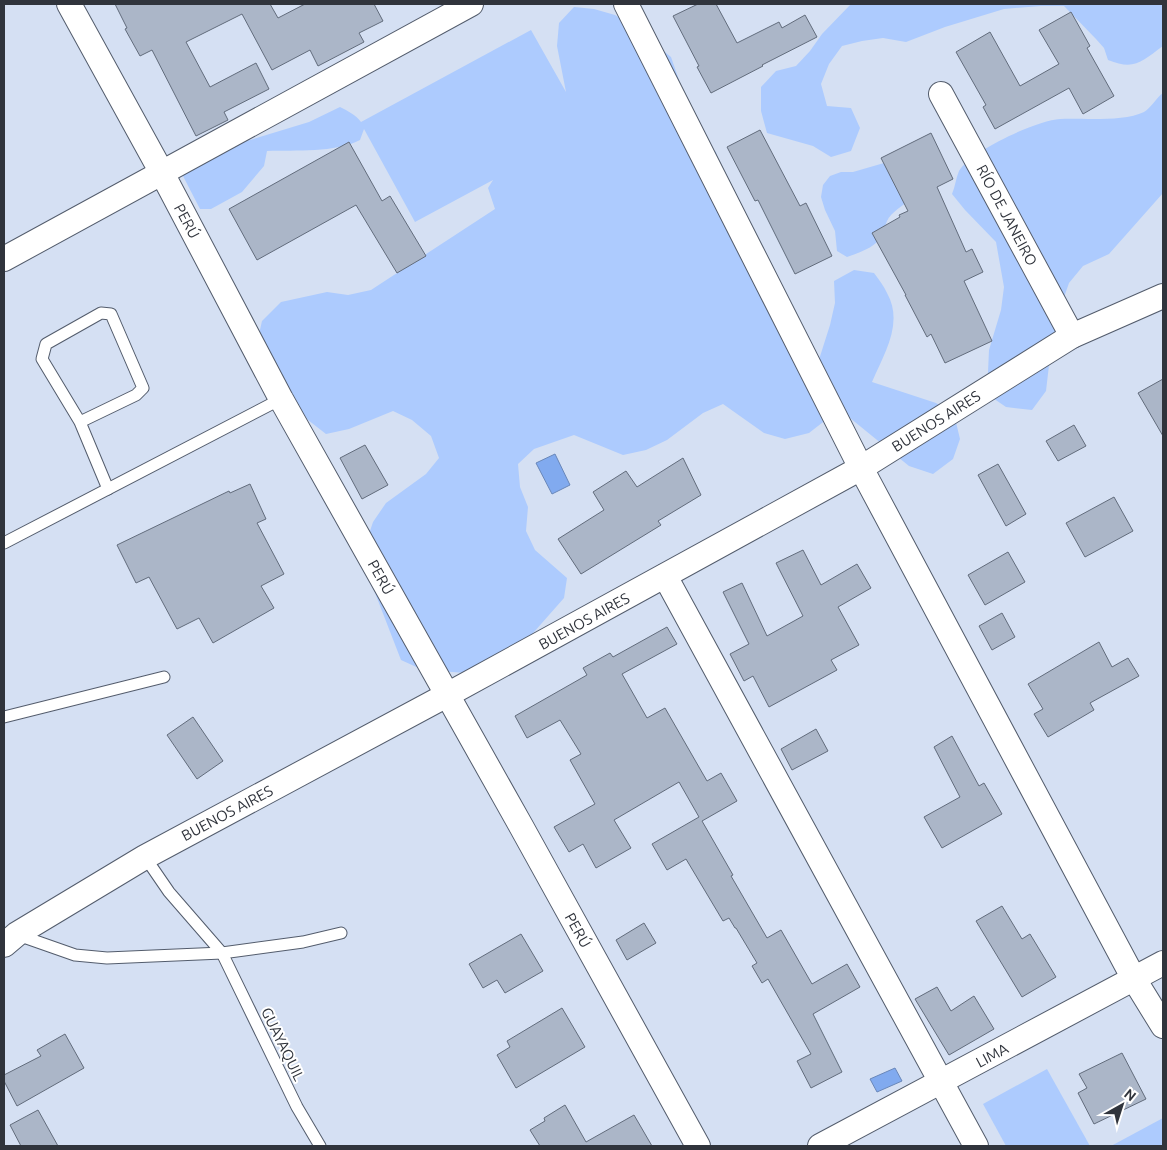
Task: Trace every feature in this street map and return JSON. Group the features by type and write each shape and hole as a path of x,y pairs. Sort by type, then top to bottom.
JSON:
{"street":[{"name":"PERÚ","path":"69,4 162,173 281,399 698,1146"},
{"path":"4,260 471,4"},
{"path":"626,4 861,468 1134,979 1163,1026"},
{"name":"RÍO DE JANEIRO","path":"941,94 1072,336"},
{"name":"BUENOS AIRES","path":"10,939 145,857 447,695 861,468 1072,336 1163,296"},
{"path":"665,576 976,1146"},
{"name":"LIMA","path":"820,1146 1163,964"}],"lane":[{"path":"80,422 136,395 143,388 112,314 101,313 46,344 42,359 80,422 108,489"},
{"path":"4,543 281,399"},
{"path":"4,717 164,677"},
{"name":"GUAYAQUIL","path":"145,857 169,892 222,953 297,1107 320,1146"},
{"path":"10,939 75,955 107,958 222,953 303,942 341,933"}],"shaded area":[{"path":"851,4 1163,4 1163,46 1138,63 1125,65 1117,63 1108,60 1104,48 1064,6 1041,6 1004,9 945,27 906,42 883,38 842,46 829,64 821,84 827,106 851,108 860,128 851,151 831,157 813,146 767,133 761,111 761,87 776,71 796,66 822,34"},
{"path":"574,7 594,9 615,15 633,26 671,57 679,80 682,127 716,152 733,219 814,348 816,369 835,303 834,281 854,270 874,273 887,293 892,304 894,316 887,349 872,382 936,403 954,414 960,439 953,459 933,474 909,466 850,418 827,419 809,433 785,439 764,433 723,404 703,413 667,440 646,450 623,455 574,435 534,449 518,464 520,487 528,507 526,531 535,550 567,578 564,598 496,675 423,670 401,660 365,567 365,546 373,522 386,503 426,474 439,458 431,436 412,420 393,411 349,429 326,434 308,420 257,343 262,321 281,302 327,292 348,295 371,290 495,209 488,188 493,180 415,222 364,129 360,140 339,147 315,150 267,151 264,166 242,192 211,209 200,209 183,176 182,167 225,153 240,143 309,122 340,107 354,115 361,122 531,30 566,92 557,46 559,23"},
{"path":"1163,93 1163,193 1109,254 1083,266 1069,283 1051,348 1046,391 1032,410 1006,407 987,394 989,350 1001,310 1004,287 996,242 952,194 959,171 966,163 990,146 1036,125 1060,119 1103,119 1135,115 1147,110"},
{"path":"884,163 910,199 889,218 884,233 877,242 847,257 837,251 835,231 821,197 823,185 830,176 841,172 853,172"},
{"path":"555,454 570,485 552,494 536,463"},
{"path":"895,1068 902,1081 877,1092 870,1079"},
{"path":"1047,1069 1090,1146 1006,1146 983,1104"},
{"path":"1163,1118 1163,1146 1111,1146"}],"building":[{"path":"115,4 270,4 278,18 305,4 374,4 383,21 359,33 364,42 318,66 310,50 272,70 242,14 186,42 210,87 256,63 269,89 224,112 228,120 196,136 152,50 140,56 125,29 127,28"},
{"path":"698,4 716,4 737,43 779,22 782,28 805,15 817,37 711,93 673,16"},
{"path":"1071,12 1090,46 1087,48 1114,96 1083,114 1069,88 995,129 983,107 986,105 956,52 990,32 1020,86 1059,64 1039,30"},
{"path":"760,130 800,206 806,203 832,256 795,274 758,200 755,201 727,147"},
{"path":"931,133 953,179 937,187 966,252 972,249 983,272 964,281 992,341 945,363 931,334 927,337 872,233 908,211 881,158"},
{"path":"349,142 382,201 390,196 426,256 397,273 356,205 257,260 229,209"},
{"path":"1163,379 1163,436 1138,393"},
{"path":"1074,425 1086,446 1058,461 1046,441"},
{"path":"365,445 388,485 362,499 340,458"},
{"path":"683,458 701,495 658,521 661,525 581,574 558,539 604,510 593,492 626,471 637,487"},
{"path":"998,464 1026,514 1006,526 978,475"},
{"path":"250,484 266,519 257,523 284,574 261,586 274,608 213,643 199,618 177,629 149,577 136,583 117,545 229,491 230,493"},
{"path":"1114,497 1133,531 1085,557 1066,523"},
{"path":"803,550 821,585 857,564 871,588 838,607 859,645 831,660 837,670 769,707 753,676 744,681 730,654 749,644 723,592 742,583 767,636 803,616 776,563"},
{"path":"1008,552 1025,582 985,605 968,575"},
{"path":"1002,613 1015,637 992,650 979,626"},
{"path":"667,627 677,644 622,674 647,718 665,708 707,781 721,773 737,801 702,821 767,938 781,930 812,984 847,964 860,987 813,1014 842,1072 811,1088 797,1061 811,1054 768,979 762,983 752,966 757,963 736,928 729,918 723,921 686,859 667,870 652,844 699,817 679,782 614,820 631,848 596,868 583,844 569,852 554,827 595,804 570,760 581,754 560,720 527,738 515,716 587,675 583,668 610,653 613,657"},
{"path":"1099,642 1112,667 1128,658 1139,676 1090,703 1094,710 1048,737 1034,714 1043,709 1028,684"},
{"path":"193,717 223,761 197,779 167,735"},
{"path":"816,729 828,751 792,770 781,749"},
{"path":"952,736 979,786 984,783 1002,814 942,848 924,817 960,797 934,747"},
{"path":"1002,906 1022,939 1030,934 1056,977 1022,997 976,921"},
{"path":"644,923 656,943 627,960 616,940"},
{"path":"521,934 543,971 505,993 497,980 483,988 469,964"},
{"path":"937,987 951,1011 974,996 994,1029 949,1055 915,999"},
{"path":"562,1008 585,1047 516,1088 497,1055 510,1047 507,1041"},
{"path":"65,1034 84,1068 17,1106 4,1081 4,1075 41,1056 37,1050"},
{"path":"1122,1053 1146,1099 1094,1124 1078,1093 1087,1088 1079,1074"},
{"path":"565,1105 586,1142 634,1115 652,1146 540,1146 530,1130 545,1121 544,1118"},
{"path":"38,1110 58,1146 21,1146 10,1125"}]}
